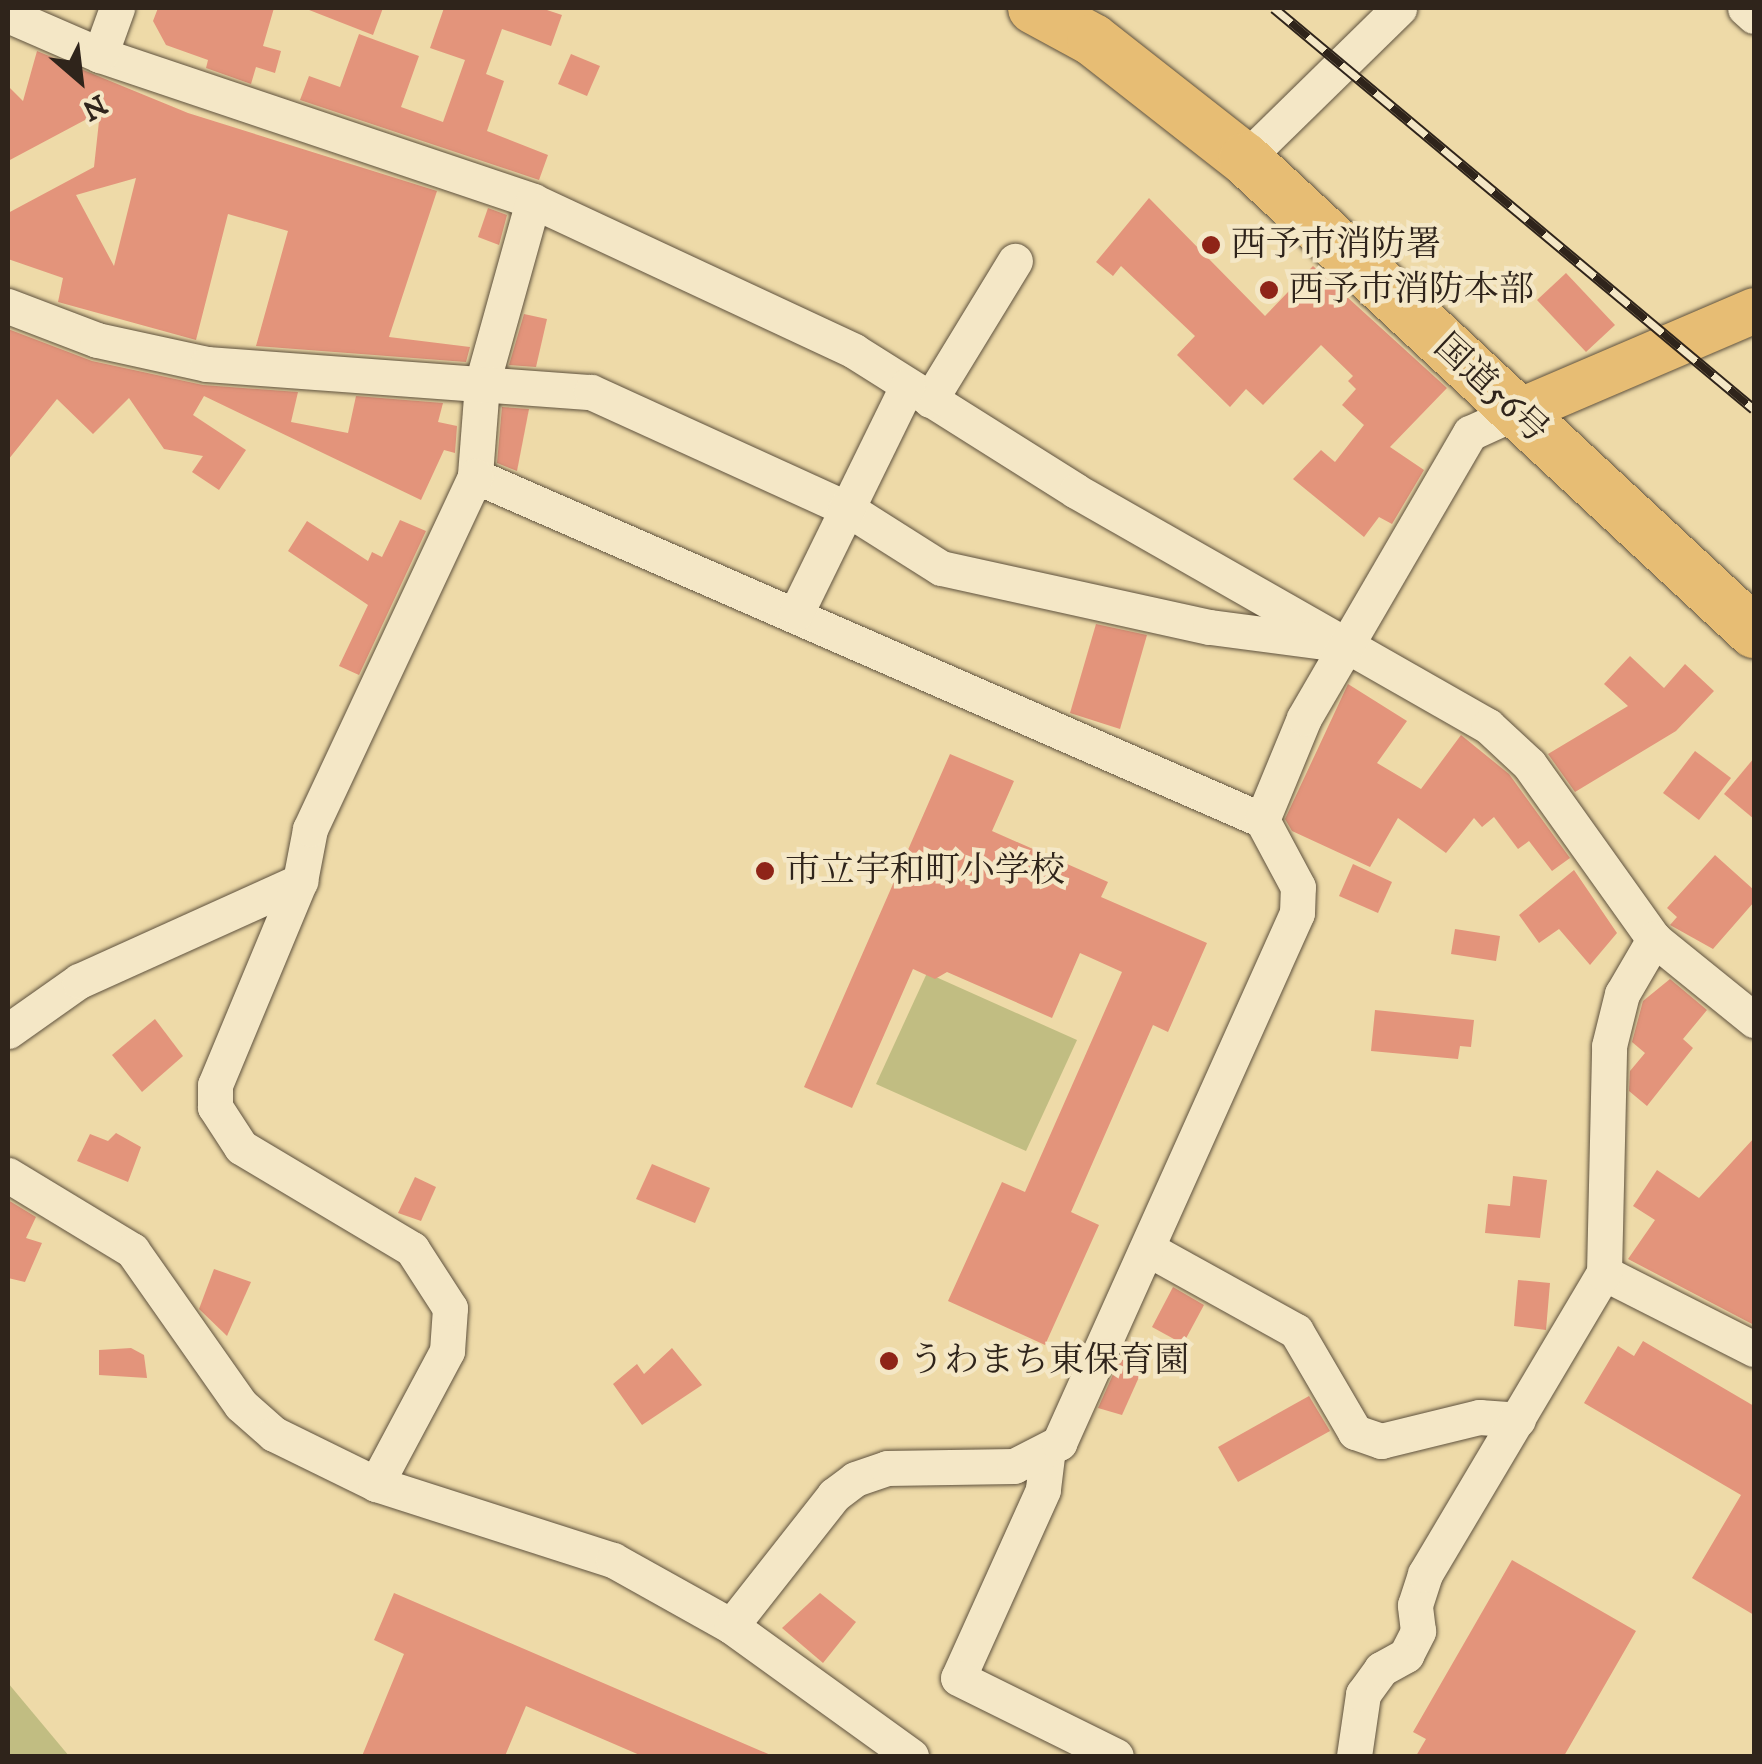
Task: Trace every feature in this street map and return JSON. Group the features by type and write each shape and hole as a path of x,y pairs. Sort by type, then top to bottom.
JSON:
{"highway":[{"name":"国道56号","path":"1034,8 1093,40 1245,159 1754,632"}],"main road":[{"path":"1516,412 1754,310"}],"street":[{"path":"100,55 117,8"},
{"path":"1245,159 1399,8"},
{"path":"1745,8 1754,16"},
{"path":"8,15 100,55 533,201 854,351 1340,644 1488,726 1529,764 1654,940 1754,1020"},
{"path":"376,1484 447,1351 450,1308 412,1249 242,1147 215,1107 220,1059 300,881 310,829 475,476 482,384 533,201"},
{"path":"796,613 846,508 918,393 1015,261"},
{"path":"8,306 97,340 207,364 591,392 846,508 941,568 1210,627 1340,644"},
{"path":"1262,820 1340,644 1470,433 1516,412"},
{"path":"475,476 796,613 1262,820 1298,888 1297,913 1060,1443 1046,1456 1014,1466 887,1468 856,1479 834,1495 731,1626"},
{"path":"8,1031 79,981 300,881"},
{"path":"1354,1756 1363,1694 1381,1669 1406,1654 1418,1631 1415,1605 1425,1574 1604,1274 1609,1046 1622,994 1654,940"},
{"path":"8,1176 132,1250 241,1405 274,1434 376,1484 614,1560 731,1626 911,1756"},
{"path":"1148,1248 1296,1331 1355,1432 1381,1441 1479,1417 1518,1420"},
{"path":"1604,1274 1754,1349"},
{"path":"1046,1456 1043,1490 958,1678 1116,1756"}],"shaded area":[{"path":"927,973 1077,1040 1026,1151 876,1084"},
{"path":"8,1683 69,1756 8,1756"}],"building":[{"path":"158,8 274,8 263,46 281,51 275,73 256,67 251,84 206,68 208,60 166,45 153,21"},
{"path":"304,8 383,8 373,35"},
{"path":"444,8 541,8 562,15 551,46 502,29 486,74 504,81 487,131 548,155 539,180 300,100 309,76 340,87 359,34 419,56 401,107 443,122 465,60 430,48"},
{"path":"37,51 188,113 437,191 389,337 470,347 466,362 256,346 288,231 228,214 196,340 58,302 63,278 8,259 8,213 94,167 100,112 8,161 8,86 23,101","holes":["136,178 114,266 76,195"]},
{"path":"571,54 600,66 587,96 558,84"},
{"path":"1149,198 1265,316 1313,266 1447,388 1390,447 1424,470 1392,524 1379,517 1364,537 1293,479 1321,450 1335,462 1364,425 1342,405 1356,389 1348,381 1353,376 1321,345 1263,405 1246,389 1230,407 1177,355 1195,336 1121,266 1113,276 1096,262"},
{"path":"488,208 507,215 499,245 478,237"},
{"path":"1566,273 1615,325 1586,352 1537,300"},
{"path":"524,314 547,319 536,367 509,365"},
{"path":"8,329 92,361 203,385 298,392 291,422 348,433 356,396 443,403 438,422 457,426 455,453 444,450 421,500 204,396 193,415 246,450 219,490 192,472 203,456 164,449 129,398 93,434 57,399 8,460"},
{"path":"502,407 529,409 517,471 497,463"},
{"path":"400,520 426,531 359,675 339,666 368,605 288,551 307,521 368,561 372,552 382,557"},
{"path":"1096,624 1147,635 1120,729 1070,713"},
{"path":"1630,656 1664,688 1685,664 1714,691 1676,731 1575,792 1548,754 1628,706 1604,684"},
{"path":"1348,684 1407,721 1377,763 1421,789 1461,735 1509,774 1570,858 1552,871 1529,841 1518,849 1494,817 1482,827 1474,818 1446,853 1398,818 1370,867 1292,831 1285,819"},
{"path":"1695,751 1731,778 1699,820 1663,793"},
{"path":"950,754 1014,781 992,831 1108,882 1101,897 1207,943 1168,1032 1153,1025 1071,1212 1099,1225 1045,1345 948,1301 1002,1182 1025,1192 1122,972 1080,953 1052,1018 947,972 935,979 913,969 852,1108 804,1087"},
{"path":"1754,758 1754,819 1724,794"},
{"path":"1715,855 1754,890 1754,902 1713,949 1670,925 1677,917 1667,908"},
{"path":"1353,864 1392,882 1378,913 1339,896"},
{"path":"1574,870 1617,933 1590,965 1559,929 1539,943 1519,915"},
{"path":"1455,929 1500,936 1496,961 1451,954"},
{"path":"1670,979 1707,1010 1683,1039 1693,1048 1647,1106 1629,1091 1630,1071 1645,1053 1632,1042 1643,1001"},
{"path":"1375,1010 1474,1020 1471,1047 1460,1046 1458,1059 1371,1051"},
{"path":"155,1019 183,1056 142,1092 112,1055"},
{"path":"116,1133 141,1147 128,1182 77,1161 90,1134 108,1141"},
{"path":"1754,1138 1754,1325 1628,1259 1655,1220 1633,1206 1657,1170 1699,1198"},
{"path":"652,1164 710,1188 695,1223 636,1199"},
{"path":"1513,1176 1547,1180 1540,1238 1485,1233 1488,1204 1510,1206"},
{"path":"415,1177 436,1187 421,1221 398,1213"},
{"path":"8,1200 36,1217 26,1238 42,1243 25,1282 8,1278"},
{"path":"214,1269 251,1282 227,1336 199,1309"},
{"path":"1518,1280 1550,1283 1546,1330 1514,1326"},
{"path":"1173,1287 1204,1305 1183,1344 1152,1327"},
{"path":"1128,1341 1152,1348 1122,1415 1098,1408"},
{"path":"1643,1341 1754,1406 1754,1615 1692,1578 1741,1495 1584,1403 1618,1346 1634,1356"},
{"path":"131,1348 144,1355 147,1378 99,1375 99,1350"},
{"path":"672,1348 702,1385 642,1425 613,1384 637,1364 644,1374"},
{"path":"1309,1396 1330,1431 1238,1482 1218,1447"},
{"path":"1512,1560 1636,1631 1564,1756 1416,1756 1426,1739 1413,1732"},
{"path":"394,1593 773,1756 642,1756 526,1706 505,1756 362,1756 404,1654 374,1640"},
{"path":"820,1593 856,1622 823,1663 782,1628"}],"railway":[{"path":"1274,8 1754,409"}],"place":[{"name":"西予市消防署","path":"1211,245"},
{"name":"西予市消防本部","path":"1269,290"},
{"name":"市立宇和町小学校","path":"765,871"},
{"name":"うわまち東保育園","path":"889,1361"}]}
